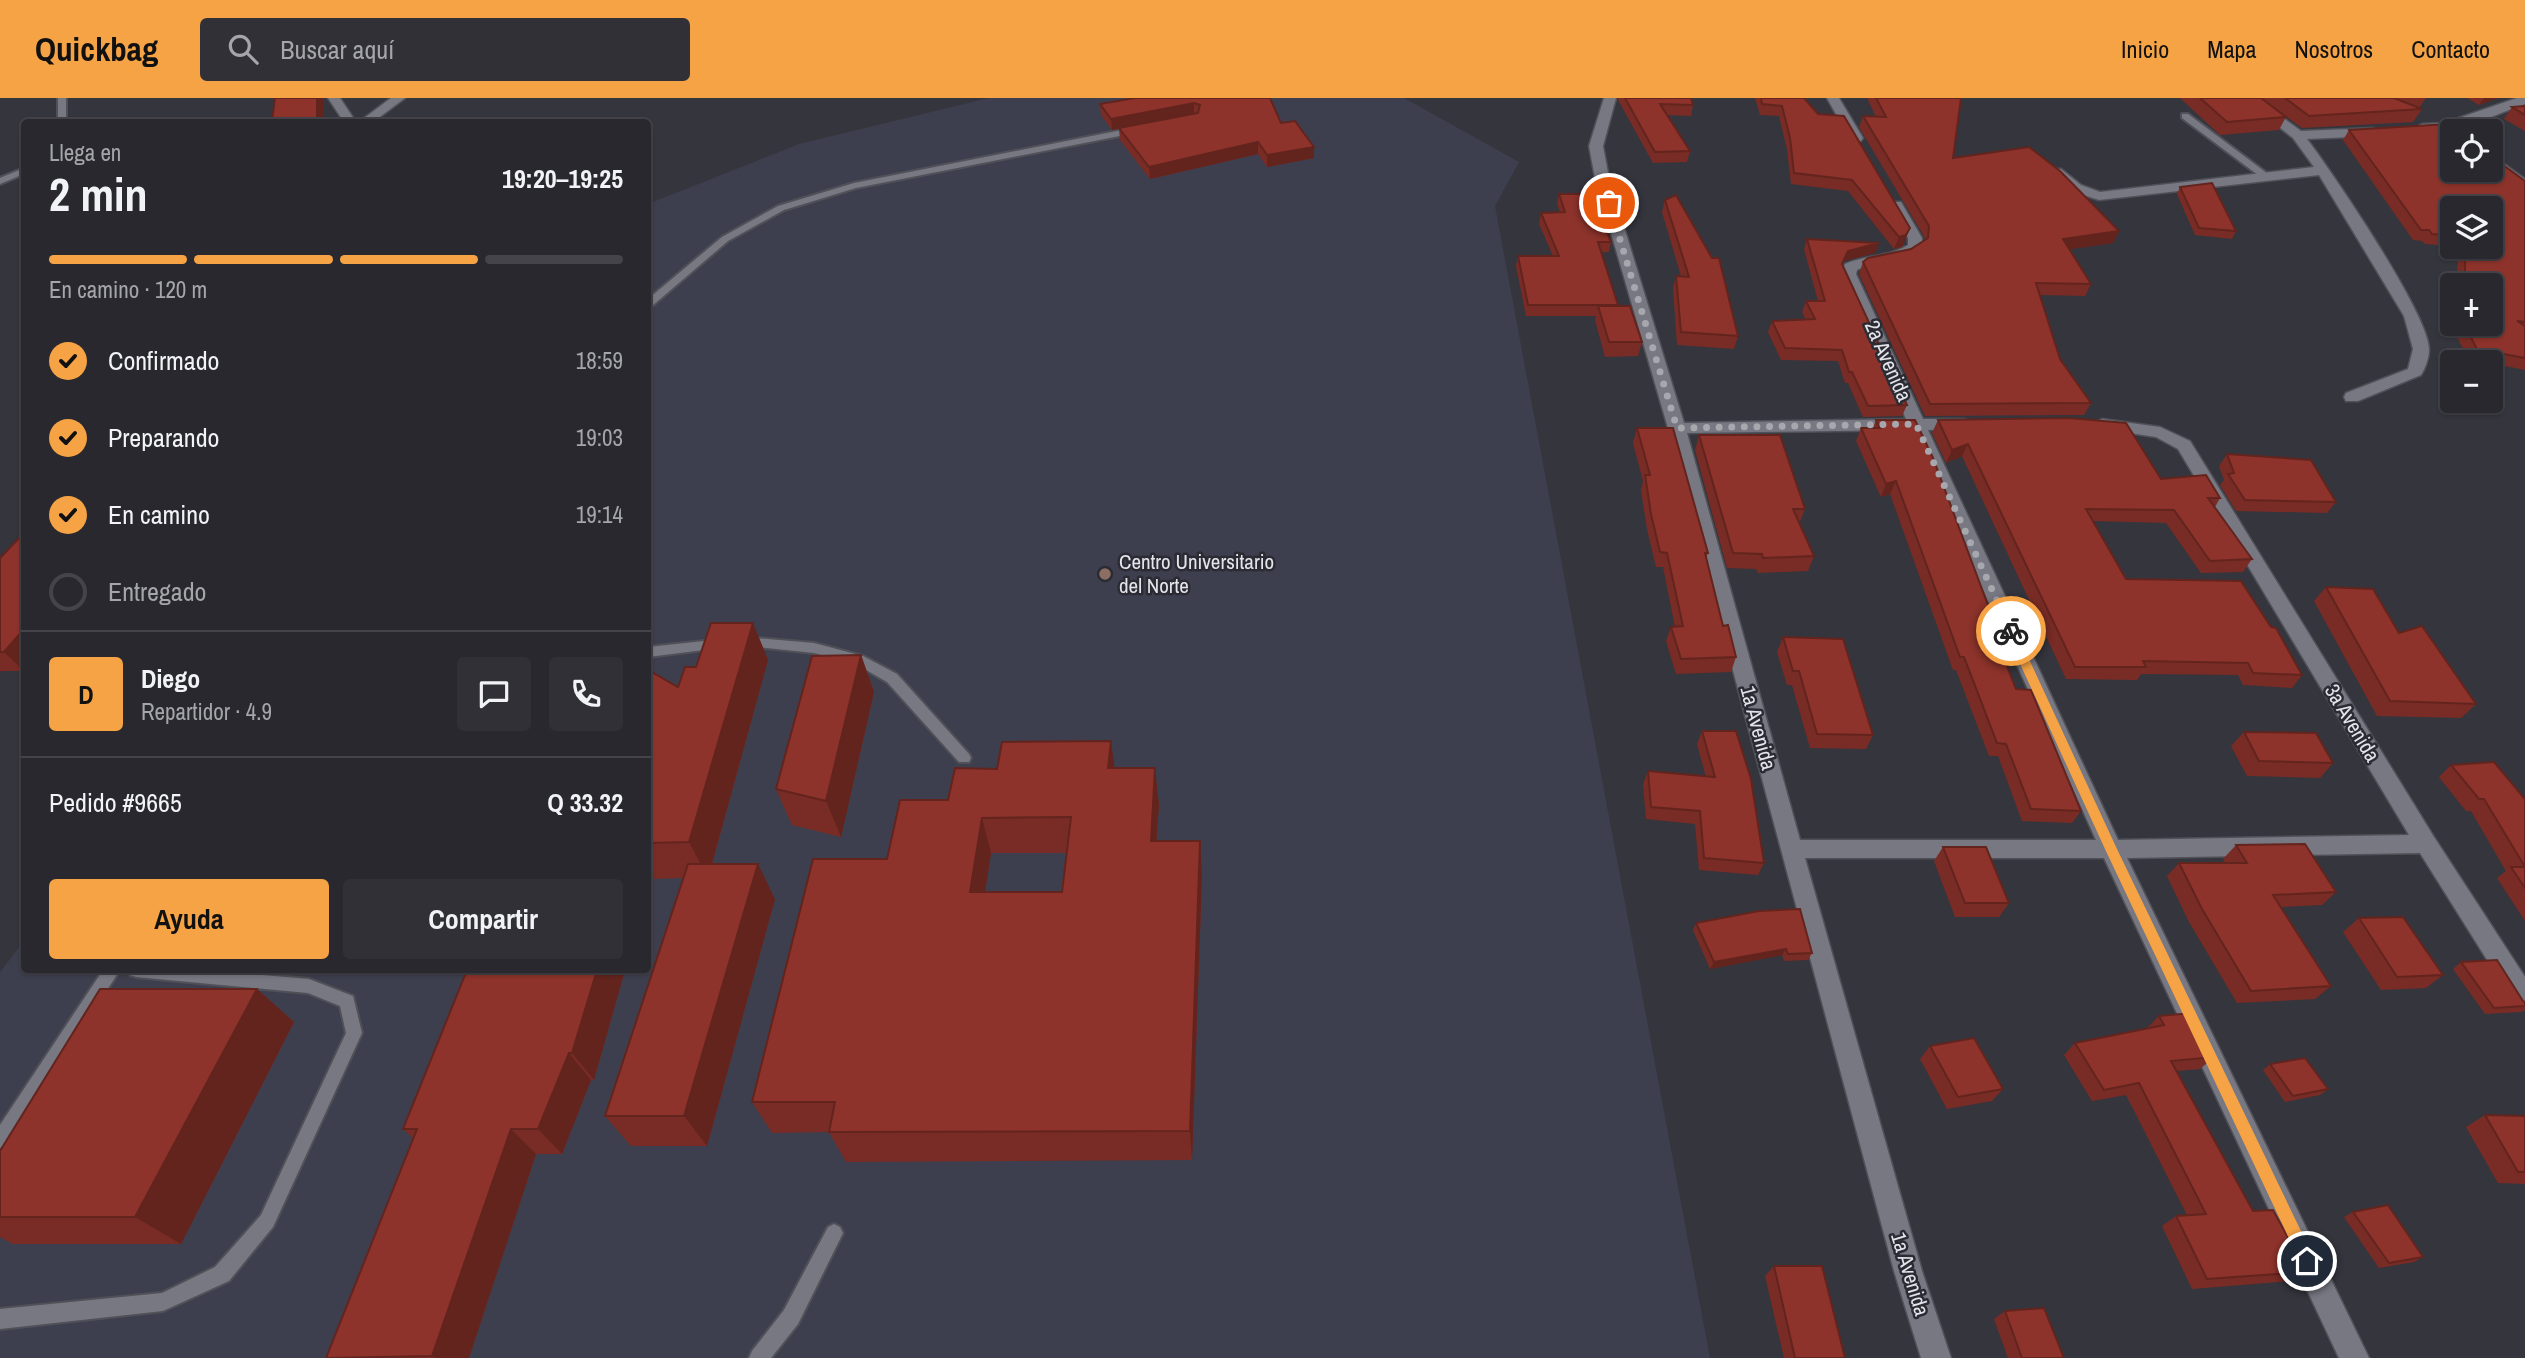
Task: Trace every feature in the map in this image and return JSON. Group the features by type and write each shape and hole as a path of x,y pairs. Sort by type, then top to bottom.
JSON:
{"street":[{"path":"334,98 348,119"},
{"path":"369,119 399,98"},
{"name":"1a Avenida","path":"1610,98 1596,146 1600,168 1677,428 1908,1271 1936,1358"},
{"path":"1833,98 1867,156"},
{"path":"2248,98 2298,135 2323,170 2412,316 2421,349 2415,372 2352,397"},
{"path":"2476,119 2521,101"},
{"path":"2411,115 2440,127"},
{"path":"2408,129 2440,130"},
{"path":"2298,135 2385,131"},
{"path":"2503,168 2525,186"},
{"path":"2055,171 2076,188 2099,195 2323,170"},
{"name":"2a Avenida","path":"1888,191 1915,238 1915,247 1906,254 1859,262 1850,267 1849,274 2111,849 2354,1358"},
{"path":"1677,428 1982,424"},
{"name":"3a Avenida","path":"2089,424 2119,425 2160,432 2184,445 2426,844 2525,998"},
{"path":"1791,849 2111,849 2426,844"}],"lane":[{"path":"62,98 62,119"},
{"path":"2185,116 2265,176"},
{"path":"651,301 725,239 781,208 854,186 1154,127"},
{"path":"0,181 21,172"},
{"path":"651,652 692,645 752,642 814,648 858,659 892,678 964,758"},
{"path":"0,1140 110,973"},
{"path":"0,1320 163,1302 222,1274 267,1221 354,1033 347,1001 309,986 168,973"},
{"path":"759,1358 791,1317 834,1233"}],"shaded area":[{"name":"Centro Universitario del Norte","path":"989,98 1404,98 1519,162 1495,206 1710,1358 0,1358 0,972 21,945 21,973 651,973 651,203 799,144"}],"building":[{"path":"275,98 317,98 317,119 272,119"},
{"path":"1135,98 1270,98 1281,123 1295,121 1314,147 1267,155 1258,142 1149,167 1119,128 1198,113 1200,105 1194,103 1111,119 1100,104"},
{"path":"1625,98 1691,98 1693,105 1660,104 1690,151 1655,152"},
{"path":"1761,98 1804,98 1818,114 1844,116 1910,228 1906,235 1899,237 1852,180 1794,173 1790,138 1782,106 1762,104"},
{"path":"1876,98 1961,98 1953,158 2029,147 2060,171 2119,231 2063,239 2091,284 2036,283 2060,359 2091,403 1930,404 1863,262 1868,258 1911,249 1928,238 1929,226 1863,116 1886,117"},
{"path":"2200,98 2261,98 2286,117 2227,122"},
{"path":"2285,98 2394,98 2422,109 2309,116"},
{"path":"2525,106 2525,115 2512,107"},
{"path":"2440,125 2440,182 2503,182 2503,165 2525,181 2525,322 2517,321 2525,326 2525,358 2503,354 2503,350 2477,349 2470,336 2503,336 2503,273 2465,273 2465,259 2503,259 2503,196 2440,196 2440,234 2421,230 2349,130"},
{"path":"2212,183 2236,231 2199,228 2180,187"},
{"path":"1559,194 1588,194 1593,210 1598,210 1611,242 1598,242 1618,305 1528,305 1518,256 1559,256 1541,213 1565,212"},
{"path":"1676,195 1712,258 1719,258 1738,336 1681,332 1676,276 1689,277 1665,200"},
{"path":"1807,239 1879,243 1848,251 1842,264 1907,405 1868,406 1852,372 1849,372 1842,350 1785,348 1772,321 1815,319 1806,301 1825,301"},
{"path":"1598,306 1630,306 1642,342 1609,342"},
{"path":"2069,418 2126,423 2161,479 2206,475 2220,498 2208,498 2252,559 2210,561 2174,510 2086,509 2126,579 2241,581 2271,627 2276,628 2302,675 2253,673 2248,663 2143,661 2146,667 2075,667 1968,444 1952,450 1938,420"},
{"path":"1876,420 1915,420 1933,458 1992,616 1987,616 2016,689 2031,690 2081,811 2031,809 2006,744 1997,743 1964,657 1960,657 1896,481 1886,484 1861,428 1880,428"},
{"path":"1637,428 1673,428 1708,553 1705,553 1723,626 1728,625 1736,657 1681,659 1671,627 1683,626 1667,553 1660,552 1651,514 1645,475 1650,475"},
{"path":"1699,435 1780,435 1805,509 1793,509 1814,556 1763,558 1762,554 1733,553"},
{"path":"2227,454 2311,460 2336,502 2245,500 2228,474 2234,473"},
{"path":"21,536 21,632 4,652 0,652 0,558"},
{"path":"2326,587 2373,589 2399,633 2422,626 2476,704 2390,701"},
{"path":"711,623 753,623 689,842 651,843 651,672 678,687 685,667 696,667"},
{"path":"1783,637 1843,639 1873,735 1817,734 1799,671 1793,671"},
{"path":"861,655 826,801 776,789 812,656"},
{"path":"1702,731 1736,731 1751,779 1764,863 1704,858 1700,811 1651,807 1648,771 1715,777"},
{"path":"2244,732 2316,733 2333,763 2259,761"},
{"path":"1111,741 1108,768 1155,768 1151,841 1200,841 1190,1131 829,1132 835,1102 752,1102 813,859 887,859 900,800 948,800 955,768 997,769 1002,742","holes":["1071,817 1062,892 970,892 982,818"]},
{"path":"2494,762 2525,799 2525,867 2484,799 2479,799 2451,765"},
{"path":"2305,844 2336,892 2273,895 2331,986 2251,991 2202,909 2179,863 2247,863 2236,845"},
{"path":"1943,847 1986,847 2009,903 1965,903"},
{"path":"688,864 758,864 684,1116 605,1116"},
{"path":"2511,867 2525,867 2525,888"},
{"path":"1800,909 1812,953 1788,954 1786,949 1714,962 1696,923 1759,911"},
{"path":"2403,917 2443,975 2397,977 2359,918"},
{"path":"2497,960 2525,1006 2494,1008 2461,962"},
{"path":"466,973 596,973 572,1053 569,1053 538,1129 511,1129 432,1356 326,1358 417,1129 403,1129"},
{"path":"100,989 257,989 135,1217 0,1217 0,1151"},
{"path":"2191,1013 2214,1057 2171,1061 2253,1211 2273,1210 2307,1272 2207,1279 2176,1216 2206,1214 2139,1083 2104,1090 2075,1043 2164,1025 2159,1016"},
{"path":"1974,1038 2003,1089 1958,1097 1930,1046"},
{"path":"2305,1058 2328,1089 2293,1096 2270,1064"},
{"path":"2485,1115 2525,1116 2525,1172 2518,1172"},
{"path":"2388,1205 2423,1257 2389,1263 2353,1212"},
{"path":"1774,1266 1822,1266 1845,1358 1795,1358"},
{"path":"2044,1308 2064,1358 2022,1358 2005,1311"}],"way so far":[{"path":"1609,203 1677,428 1916,424 2011,631"}],"place":[{"name":"Centro Universitario del Norte","path":"1105,574"}],"route":[{"path":"2011,631 2111,849 2307,1261"}]}
